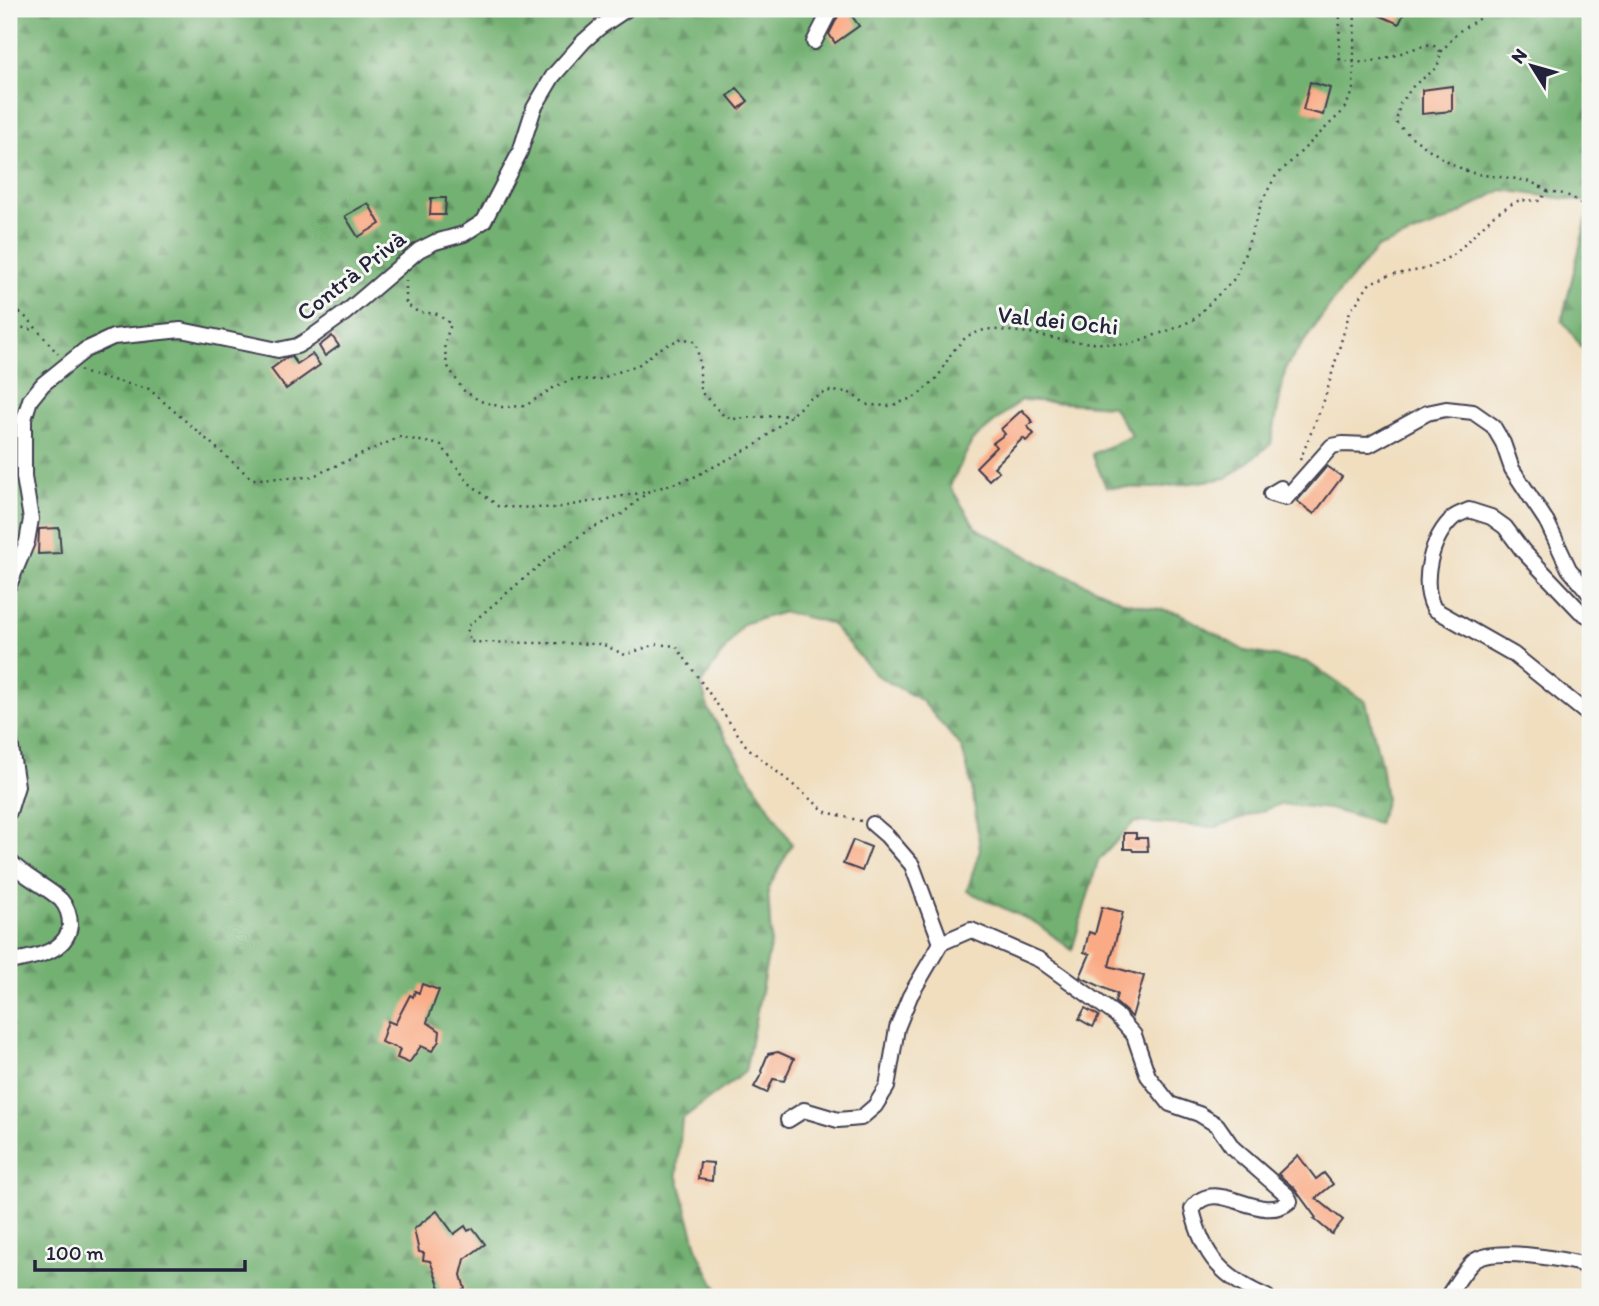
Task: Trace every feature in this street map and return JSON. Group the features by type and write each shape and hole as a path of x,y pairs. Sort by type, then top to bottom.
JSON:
{"street":[{"name":"Contrà Privà","path":"9,586 27,542 32,519 24,477 23,430 26,409 43,384 67,363 103,340 181,330 267,349 287,349 309,339 345,313 411,255 426,245 464,234 484,221 520,152 528,123 543,91 584,41 627,9"},
{"path":"814,42 831,9"},
{"path":"1281,488 1271,494 1286,498 1332,446 1369,445 1427,413 1446,409 1473,412 1493,426 1503,443 1512,469 1546,522 1569,569 1590,594"},
{"path":"1590,617 1580,611 1523,551 1505,527 1491,517 1469,510 1455,517 1441,535 1431,557 1428,596 1434,609 1513,654 1590,716"},
{"path":"9,735 17,786 9,812"},
{"path":"873,824 912,865 941,943"},
{"path":"9,860 22,873 61,900 70,919 67,936 54,949 42,955 9,962"},
{"path":"788,1120 804,1110 838,1120 861,1118 875,1106 887,1087 897,1028 910,996 941,943 971,930 1040,960 1116,1015 1135,1035 1148,1076 1170,1104 1199,1114 1217,1125 1233,1148 1287,1195 1290,1201 1271,1210 1210,1195 1198,1200 1192,1209 1196,1227 1221,1271 1247,1289 1267,1297"},
{"path":"1447,1297 1474,1260 1499,1253 1590,1266"}],"path":[{"path":"1339,9 1339,58 1353,64 1393,57 1414,47 1432,44 1441,52"},
{"name":"Val dei Ochi","path":"67,363 88,374 149,388 252,479 311,477 400,438 441,445 468,482 499,507 555,508 649,491 692,478 757,444 810,399 827,391 848,392 868,405 891,406 917,396 938,377 952,352 967,335 987,329 1030,333 1066,341 1126,345 1173,330 1193,320 1235,278 1262,201 1275,177 1343,111 1353,92 1354,9"},
{"path":"1482,9 1478,19 1458,32 1441,52 1437,68 1414,85 1400,104 1396,122 1404,133 1472,173 1499,175 1538,184 1547,191 1568,194 1584,207 1590,220"},
{"path":"1296,469 1325,398 1349,314 1370,283 1390,275 1426,269 1455,254 1494,215 1521,200 1540,201 1547,191"},
{"path":"411,255 407,278 407,304 418,313 437,314 451,324 444,344 447,365 463,390 480,401 502,407 524,406 573,379 597,380 640,364 657,350 682,338 696,342 700,365 700,391 722,414 730,418 791,415"},
{"path":"9,303 30,321 67,363"},
{"path":"9,328 12,326 37,330"},
{"path":"649,491 622,513 590,528 554,553 515,585 467,626 470,642 602,644 625,655 656,644 676,646 747,747 826,811 873,824"}],"green space":[{"path":"9,9 1590,9 1590,202 1502,190 1446,221 1377,248 1339,293 1286,367 1271,444 1227,478 1155,488 1106,487 1092,454 1132,436 1112,406 1021,400 972,441 950,486 976,528 1045,566 1125,602 1179,613 1245,651 1307,662 1366,702 1381,764 1386,800 1378,823 1329,809 1281,804 1216,827 1134,822 1098,861 1072,950 1036,923 967,891 980,849 972,787 962,748 922,701 876,675 830,623 784,612 743,624 701,684 709,711 792,844 768,889 771,941 745,1072 682,1119 677,1174 699,1254 721,1297 9,1297"},
{"path":"1590,205 1590,359 1562,320"}],"building":[{"path":"844,9 847,9 859,26 835,43 829,34"},
{"path":"1365,9 1406,9 1399,24"},
{"path":"1310,82 1330,88 1323,115 1303,110"},
{"path":"1452,86 1452,111 1422,114 1422,90"},
{"path":"737,88 748,101 739,109 728,96"},
{"path":"431,198 446,198 445,215 430,215"},
{"path":"368,203 380,224 358,237 345,216"},
{"path":"332,336 339,346 325,356 319,346"},
{"path":"312,354 320,365 286,389 271,369 286,358 292,357 297,364"},
{"path":"1022,410 1033,422 1027,426 1034,434 1026,441 1023,438 994,467 999,471 989,480 976,467 996,447 993,443 1005,434 1001,429"},
{"path":"1327,466 1342,477 1314,514 1297,501"},
{"path":"59,528 61,553 38,554 39,529"},
{"path":"1124,833 1136,833 1136,838 1147,838 1148,851 1124,849"},
{"path":"853,840 871,847 862,871 843,864"},
{"path":"1102,907 1123,912 1109,966 1144,976 1132,1017 1115,1002 1117,994 1080,977 1090,954 1084,952 1089,932 1095,934"},
{"path":"422,984 439,990 427,1022 440,1031 439,1041 432,1051 421,1046 409,1063 397,1058 400,1049 381,1042 388,1021 395,1024 410,995 413,997 415,991 419,993"},
{"path":"1085,1008 1099,1016 1093,1027 1079,1019"},
{"path":"778,1052 794,1059 784,1081 773,1079 767,1093 754,1087 768,1054"},
{"path":"1298,1155 1316,1179 1324,1173 1333,1184 1316,1198 1343,1220 1332,1234 1314,1219 1316,1218 1294,1188 1278,1174"},
{"path":"700,1162 713,1163 712,1181 698,1179"},
{"path":"437,1211 454,1234 465,1226 468,1231 473,1228 485,1244 465,1259 461,1275 465,1289 454,1294 442,1293 430,1261 423,1260 424,1253 419,1252 414,1229"}]}
